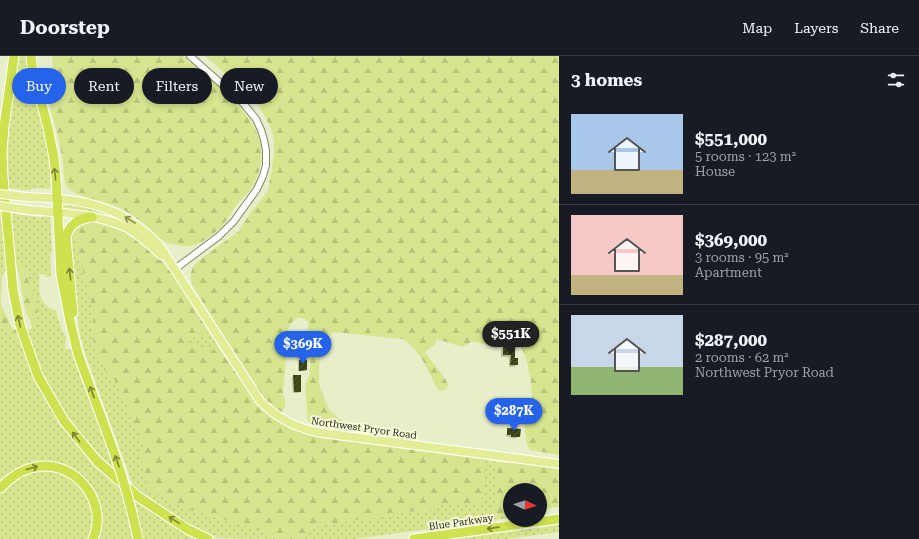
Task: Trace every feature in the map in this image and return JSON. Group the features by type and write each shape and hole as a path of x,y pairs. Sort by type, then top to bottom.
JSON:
{"highway":[{"path":"14,56 4,127 2,152 3,177 13,290 20,325 38,376 64,421 97,462 137,496 187,529 208,539"},
{"path":"31,56 32,66 54,158 62,275 78,354 123,475 138,539"},
{"path":"75,340 73,299 66,238 69,228 77,221 92,217"},
{"path":"0,488 13,477 30,468 54,466 67,471 80,479 89,490 95,504 97,531 93,539"},
{"name":"Blue Parkway","path":"414,539 559,520"}],"main road":[{"name":"Northwest Pryor Road","path":"0,194 82,201 97,205 129,219 138,225 158,245 175,269 260,401 277,416 290,424 318,433 559,464"},
{"name":"Northwest Pryor Road","path":"0,206 92,217 126,227 144,239 175,269"}],"street":[{"path":"175,269 219,236 234,221 257,189 263,176 266,164 266,150 262,130 256,119 243,103 190,56"}],"green space":[{"path":"19,56 27,56 30,68 17,68"},
{"path":"52,56 183,56 197,68 142,68 142,104 212,104 212,80 220,88 220,104 236,104 253,125 260,143 261,161 252,187 237,204 227,220 219,229 201,242 189,246 166,242 124,210 71,191 67,187 64,179 62,155 49,104 66,104 66,68 53,68"},
{"path":"205,56 559,56 559,455 530,450 527,445 523,418 529,413 532,403 530,373 524,353 516,342 512,341 482,344 473,341 462,347 437,339 434,345 425,352 448,384 446,389 442,391 438,390 419,355 402,339 334,332 320,340 319,384 327,406 331,412 343,421 347,431 314,427 310,425 308,421 305,384 309,377 310,366 309,322 302,318 296,318 288,330 283,395 286,404 282,412 278,413 265,400 192,285 191,276 193,267 197,262 239,231 251,212 268,191 274,154 274,141 272,131 257,104 278,104 278,68 220,69"},
{"path":"12,99 12,104 38,104 50,159 50,189 37,188 28,190 8,188 7,138"},
{"path":"0,179 8,259 5,272 2,275 0,273"},
{"path":"63,203 81,204 119,216 143,236 63,209"},
{"path":"10,213 42,218 43,216 50,216 52,252 50,255 51,276 48,278 44,274 39,274 40,296 45,304 56,311 62,331 66,337 66,349 74,350 121,477 98,457 75,429 64,414 38,365 27,331 35,326 33,286 21,262 16,266"},
{"path":"89,221 112,226 125,231 139,239 152,250 174,277 211,335 190,339 189,343 222,353 257,402 315,435 485,459 482,501 478,505 440,505 429,510 397,513 387,516 320,525 309,529 298,539 276,539 264,531 181,507 151,490 146,481 140,454 145,448 114,379 104,370 92,337 93,322 90,297 74,234 75,227"},
{"path":"75,227 77,248 90,297 93,322 92,337 104,370 114,379 146,448 140,454 146,481 181,507 264,531 276,539 218,538 188,524 134,488 85,353 79,330 70,238"},
{"path":"21,262 24,264 29,282 33,285 38,314 35,325 32,328 30,319 26,314 17,265"},
{"path":"0,273 2,275 1,305 12,328 19,332 20,339 18,341 13,340 0,324"},
{"path":"0,324 13,340 18,341 20,339 32,368 93,461 204,539 96,539 89,485 80,475 57,463 33,463 21,466 0,482"},
{"path":"211,335 222,353 188,343 190,339"},
{"path":"485,459 496,462 498,477 495,481 496,515 503,514 503,519 354,539 298,539 309,529 320,525 387,516 397,513 429,510 440,505 478,505 482,501"},
{"path":"521,461 559,467 559,507 547,508 547,483 503,483 503,514 495,515 492,512 491,508 495,505 495,481 498,477 496,462 516,463"},
{"path":"39,468 66,474 85,490 93,507 93,526 89,539 0,539 0,493 13,479"},
{"path":"559,525 559,532 506,539 456,539 547,527"}],"building":[{"path":"503,347 515,347 515,358 518,358 518,365 510,365 511,355 503,355"},
{"path":"299,360 307,360 307,370 299,371"},
{"path":"293,375 301,375 301,392 294,392"},
{"path":"507,428 521,429 520,437 511,437 511,435 507,435"}]}
